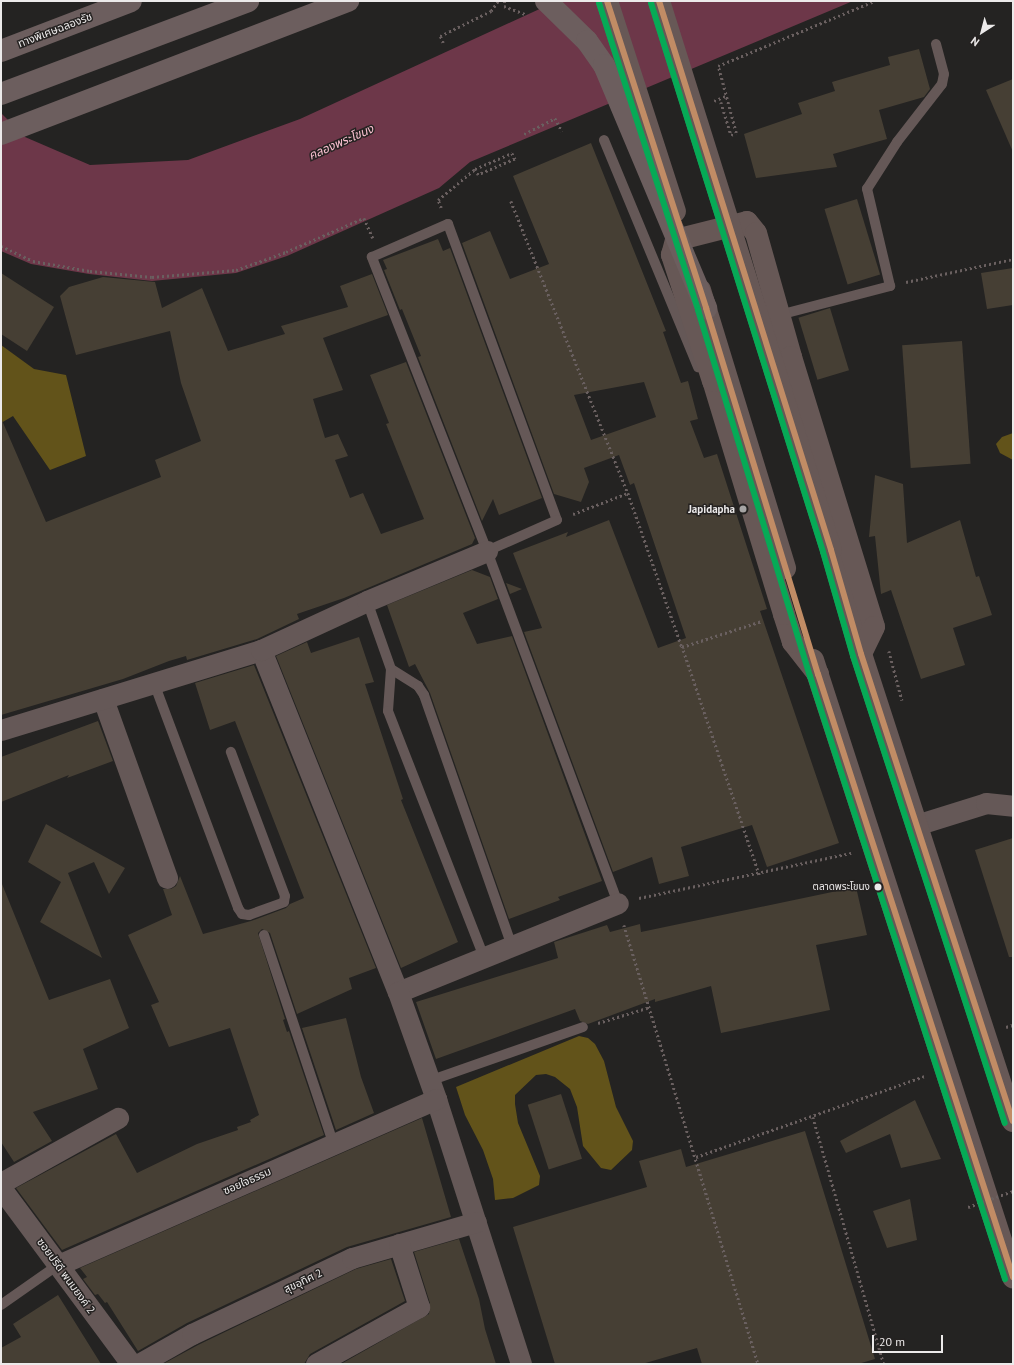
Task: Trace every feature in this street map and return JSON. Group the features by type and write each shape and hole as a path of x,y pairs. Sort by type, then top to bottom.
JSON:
{"highway":[{"name":"ทางพิเศษฉลองรัช","path":"1,51 131,1"},
{"path":"1,94 248,1"},
{"path":"1,134 348,1"},
{"path":"546,1 587,41 604,65 706,308"}],"main road":[{"path":"607,1 706,308 818,674 1013,1277"},
{"path":"659,1 831,550 861,654 1013,1121"},
{"path":"818,674 793,642 736,455 672,255 676,240 747,222 756,233 779,315 874,627 861,654"}],"street":[{"path":"1,730 261,650 367,601 487,551"},
{"path":"261,650 398,992 476,1222 521,1364"},
{"path":"103,699 167,878"},
{"path":"916,825 986,803 1013,806"},
{"path":"398,992 618,902"},
{"name":"ซอยใจธรรม","path":"58,1265 333,1143 432,1090"},
{"path":"1,1183 118,1118"},
{"name":"ซอยปรีดี พนมยงค์ 2","path":"1,1188 131,1364"},
{"name":"สุขอุทิศ 2","path":"139,1364 192,1334 352,1258 476,1222"},
{"path":"316,1364 420,1307 398,1244"}],"lane":[{"path":"779,315 890,286 867,189 897,142 942,84 944,74 936,44"},
{"path":"604,140 736,455"},
{"path":"487,551 557,520 448,224 372,257 487,551 618,902"},
{"path":"367,601 391,669 388,711 484,957"},
{"path":"391,669 418,686 424,695 512,946"},
{"path":"154,683 238,908 242,914 249,915 284,902 285,896 231,752"},
{"path":"264,935 333,1143"},
{"path":"432,1090 583,1028"},
{"path":"1,1305 58,1265"}],"path":[{"path":"443,43 440,36 491,11 498,1"},
{"path":"505,1 504,6 528,15"},
{"path":"721,102 731,135 736,133 718,66 874,1"},
{"path":"524,134 555,118 562,131"},
{"path":"438,200 475,169 512,153 515,159 478,175 475,169"},
{"path":"511,201 628,494 760,875"},
{"path":"1,246 33,261 90,271 152,277 196,275 236,270 286,252 364,218 365,221"},
{"path":"890,286 1013,259"},
{"path":"557,520 628,494"},
{"path":"682,647 784,614"},
{"path":"888,648 904,708"},
{"path":"758,1364 618,902 760,875 875,848"},
{"path":"583,1028 650,1007"},
{"path":"696,1157 946,1069"},
{"path":"813,1117 884,1364"},
{"path":"968,1207 1013,1192"}],"shaded area":[{"path":"1,345 34,369 66,375 86,456 50,470 13,416 1,423"},
{"path":"1013,433 1013,460 1000,453 996,444 1002,437"},
{"path":"579,1036 588,1038 595,1044 604,1061 616,1107 633,1141 632,1150 611,1170 601,1168 583,1146 577,1107 570,1089 555,1077 546,1074 536,1075 515,1095 515,1104 518,1123 540,1176 539,1185 513,1198 495,1200 493,1179 483,1150 465,1115 456,1087"}],"water":[{"name":"คลองพระโขนง","path":"557,1 853,1 470,162 439,188 287,256 236,273 152,281 89,274 31,264 1,251 1,113 25,137 90,165 188,160 300,119"}],"building":[{"path":"919,49 930,89 924,97 879,110 887,139 833,154 837,167 756,178 744,134 802,114 798,103 835,91 832,82 890,65 888,57"},
{"path":"1013,79 1013,152 986,90"},
{"path":"591,143 666,331 663,332 681,383 688,381 698,419 690,421 704,458 717,454 767,609 760,611 839,843 767,867 752,825 681,847 689,876 659,884 652,857 613,872 524,632 542,628 513,553 568,532 566,537 609,520 658,648 686,638 634,483 630,485 619,455 584,468 589,482 581,502 554,494 462,243 490,231 510,279 549,264 513,176","holes":["644,382 656,417 591,440 574,395"]},
{"path":"857,199 880,275 848,284 824,209"},
{"path":"438,239 443,251 450,248 542,498 499,515 493,499 482,521 418,357 421,356 384,270 387,269 383,260"},
{"path":"1013,268 1013,305 987,309 981,273"},
{"path":"1,273 54,307 27,351 1,334"},
{"path":"372,274 388,315 323,338 343,390 313,399 325,438 338,434 348,456 335,460 350,498 363,493 381,534 424,519 386,424 389,423 370,375 406,362 475,538 472,544 344,598 297,614 299,619 257,639 187,660 186,656 169,661 123,679 1,715 1,418 46,522 161,477 155,460 201,441 181,383 170,331 76,355 60,296 69,287 103,277 155,282 162,308 202,288 228,351 285,334 281,326 348,307 340,286"},
{"path":"830,308 849,370 817,380 798,318"},
{"path":"962,341 971,464 911,468 902,345"},
{"path":"875,475 903,484 907,543 960,520 976,577 979,576 992,615 953,628 965,665 921,679 891,590 881,594 875,536 869,537"},
{"path":"472,570 490,577 498,599 463,613 477,644 512,636 602,881 558,897 560,900 509,919 430,693 415,664 409,667 387,605"},
{"path":"506,583 522,589 510,594"},
{"path":"359,637 374,682 365,684 403,799 401,800 458,942 401,968 276,656 307,642 311,653"},
{"path":"254,665 376,968 349,978 352,989 297,1014 270,933 262,929 258,933 285,1019 283,1020 287,1032 289,1031 324,1135 62,1250 16,1188 116,1134 137,1173 197,1144 238,1130 237,1127 251,1122 250,1120 259,1115 230,1028 169,1047 151,1005 159,1002 128,935 172,915 163,889 171,889 176,886 180,876 203,934 251,921 286,908 290,904 304,898 235,721 210,730 195,683"},
{"path":"98,721 113,761 67,778 69,775 1,802 1,757"},
{"path":"46,824 125,868 109,894 94,862 68,873 102,958 40,922 61,882 28,862"},
{"path":"1013,838 1013,957 1009,957 975,850"},
{"path":"2,884 49,1000 110,979 129,1028 83,1049 98,1089 33,1112 52,1141 14,1162 1,1142"},
{"path":"856,887 867,935 816,945 830,1010 721,1033 711,986 655,1002 655,999 588,1024 580,1021 575,1009 436,1059 416,1002 558,958 554,942 607,925 610,932 640,924 641,932"},
{"path":"346,1018 361,1077 374,1113 336,1130 302,1028"},
{"path":"561,1094 582,1159 549,1169 528,1105"},
{"path":"915,1100 941,1159 901,1168 890,1134 846,1153 840,1141"},
{"path":"422,1118 451,1217 347,1247 187,1323 138,1351 107,1302 105,1303 98,1294 95,1295 83,1279 87,1277 80,1268"},
{"path":"805,1131 875,1359 858,1364 702,1364 697,1348 642,1364 555,1364 513,1227 647,1187 639,1161 681,1149 686,1167"},
{"path":"910,1199 917,1240 887,1248 873,1211"},
{"path":"459,1239 479,1299 485,1329 496,1364 341,1364 429,1314 430,1303 414,1252"},
{"path":"391,1259 405,1301 310,1354 304,1364 163,1364 198,1345 356,1269"},
{"path":"58,1295 101,1364 1,1364 1,1348 21,1337 13,1324"}],"transit line":[{"path":"607,1 706,308 818,674 1013,1277"},
{"path":"659,1 831,550 861,654 1013,1121"},
{"path":"599,3 698,310 810,676 1005,1279"},
{"path":"651,3 823,552 853,656 1005,1123"}],"place":[{"name":"Japidapha","path":"743,509"},
{"name":"ตลาดพระโขนง","path":"878,887"}]}
